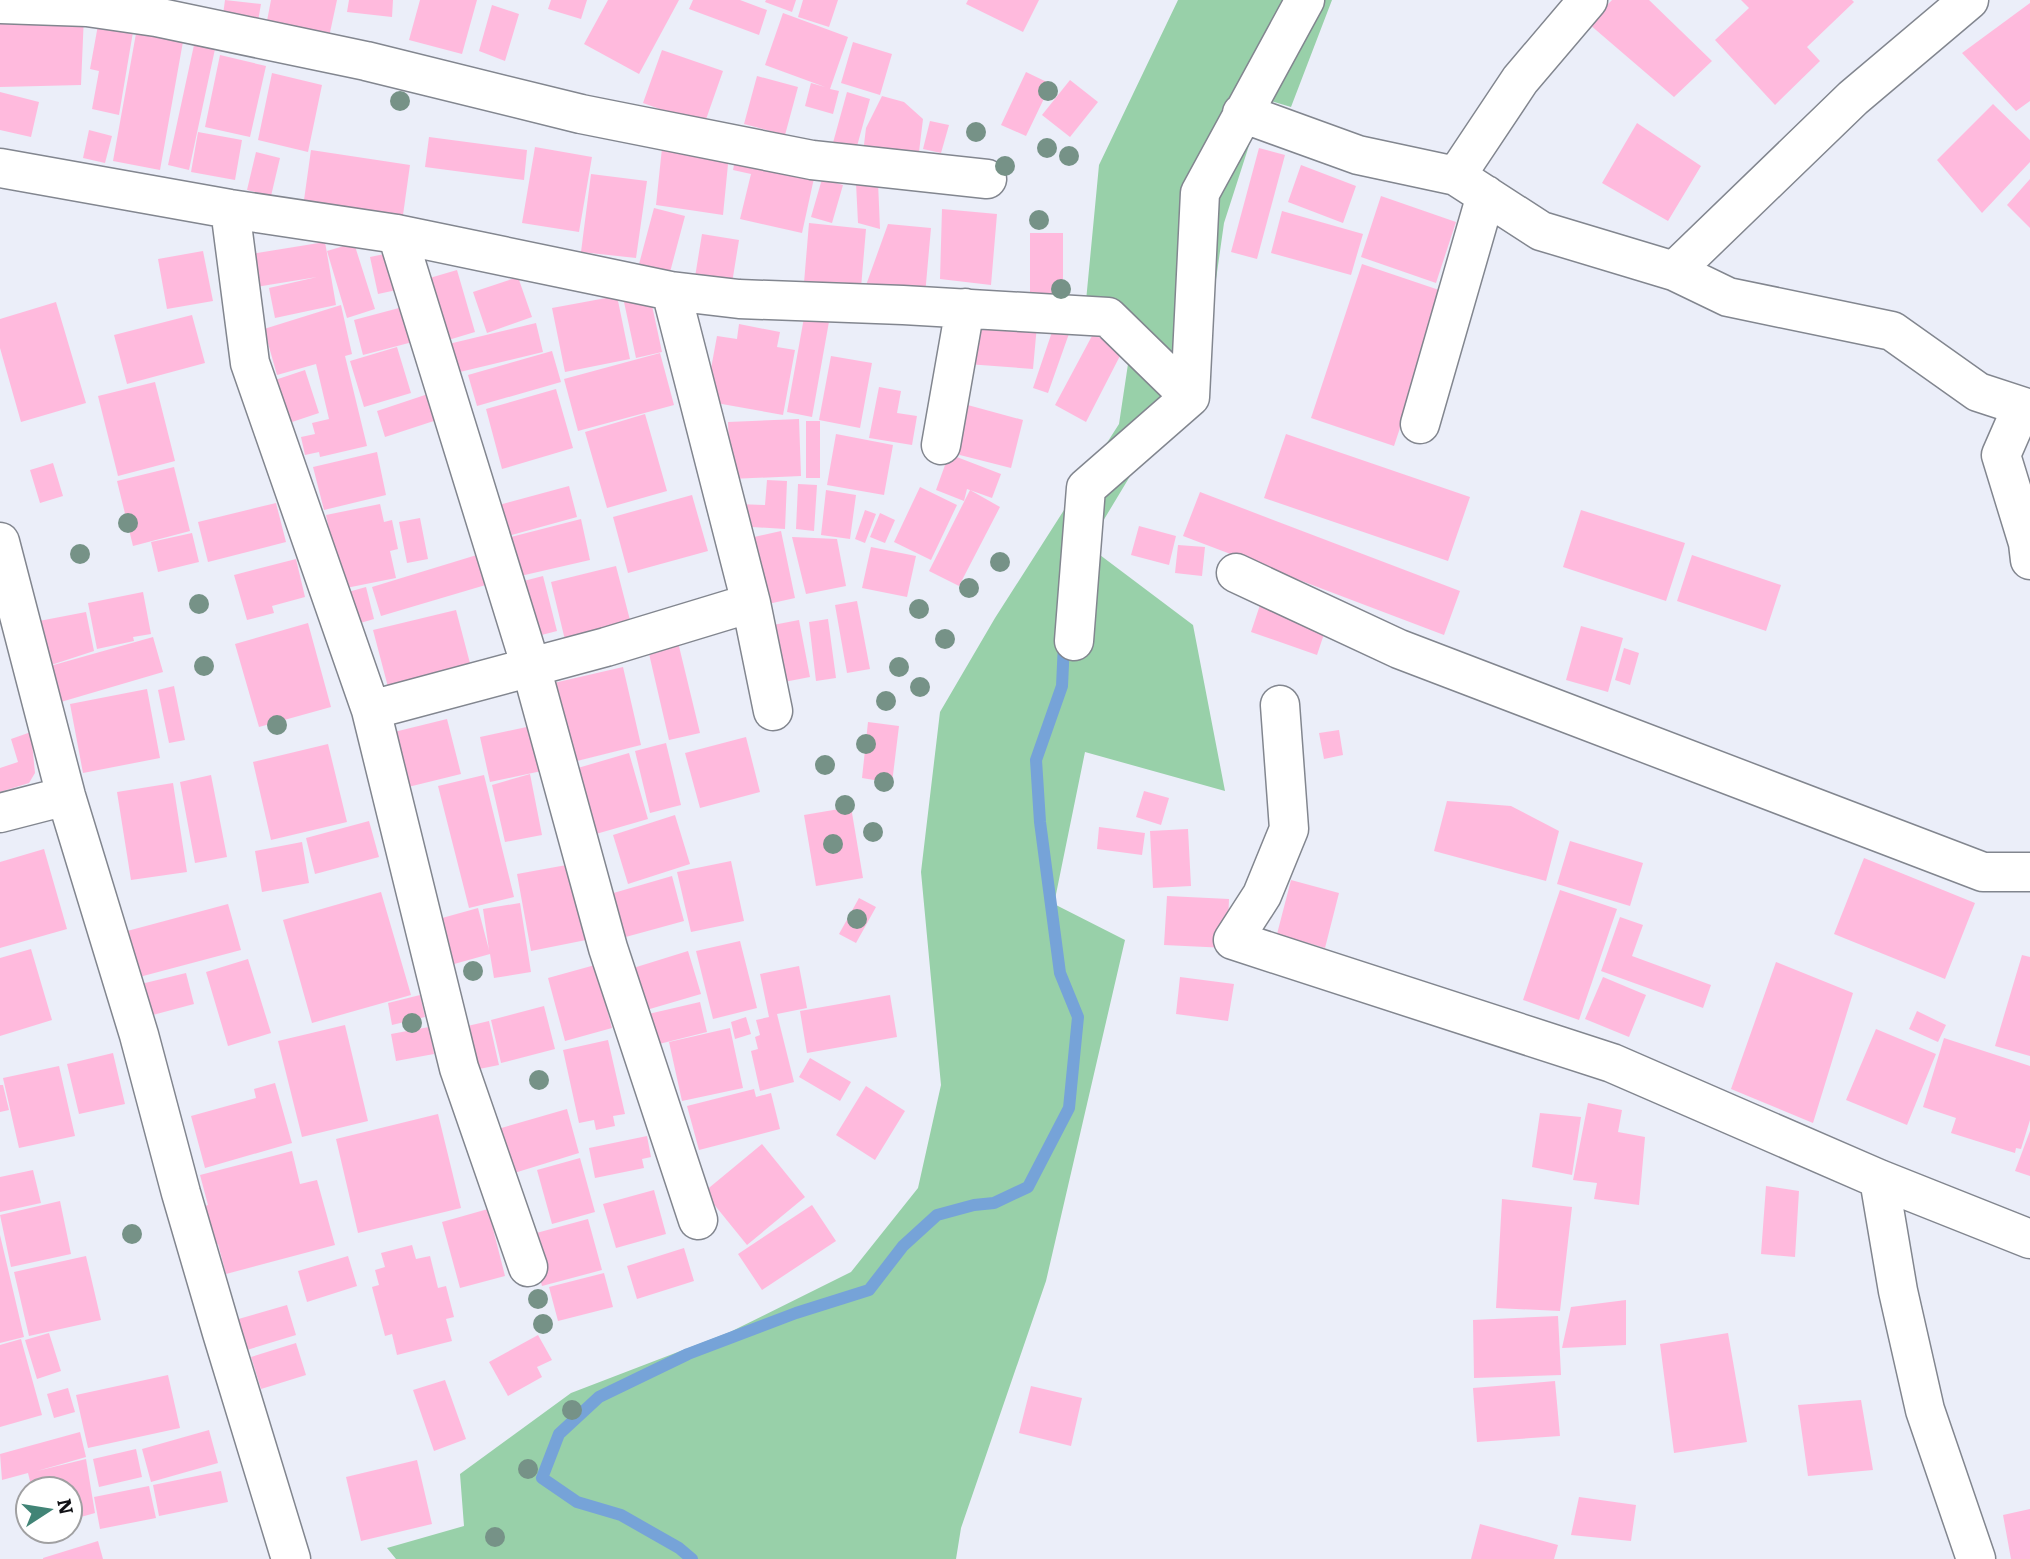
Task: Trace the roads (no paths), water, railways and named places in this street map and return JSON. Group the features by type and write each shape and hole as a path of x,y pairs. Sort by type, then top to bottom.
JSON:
{"street":[{"path":"1074,640 1086,488 1191,397 1200,193 1305,0"},
{"path":"1420,424 1471,186 1520,80 1588,0"},
{"path":"1674,271 1853,98 1969,0"},
{"path":"0,4 214,15 366,61 580,114 812,160 987,179"},
{"path":"1242,113 1358,155 1471,186 1541,231 1674,271 1728,297 1892,331 1978,392 2026,408 2001,455 2028,543 2030,560"},
{"path":"0,168 230,209 397,234 671,291 739,299 1108,317 1191,397"},
{"path":"230,209 250,363 371,710 459,1068 528,1267"},
{"path":"397,234 531,667 608,948 698,1220"},
{"path":"671,291 751,603 773,711"},
{"path":"941,445 965,308"},
{"path":"0,542 66,796 139,1035 218,1321 291,1559"},
{"path":"1236,573 1399,649 1983,872 2030,872"},
{"path":"371,710 607,648 751,603"},
{"path":"1280,705 1289,829 1262,895 1233,940 1612,1063 1879,1179 2030,1239"},
{"path":"0,813 66,796"},
{"path":"1879,1179 1898,1290 1926,1410 1976,1559"}],"waterway":[{"path":"692,1559 679,1548 621,1515 577,1502 542,1478 559,1434 599,1397 688,1354 796,1313 869,1290 903,1246 937,1215 974,1205 994,1203 1028,1187 1069,1108 1078,1017 1060,973 1040,822 1036,760 1062,686 1064,643"}]}
